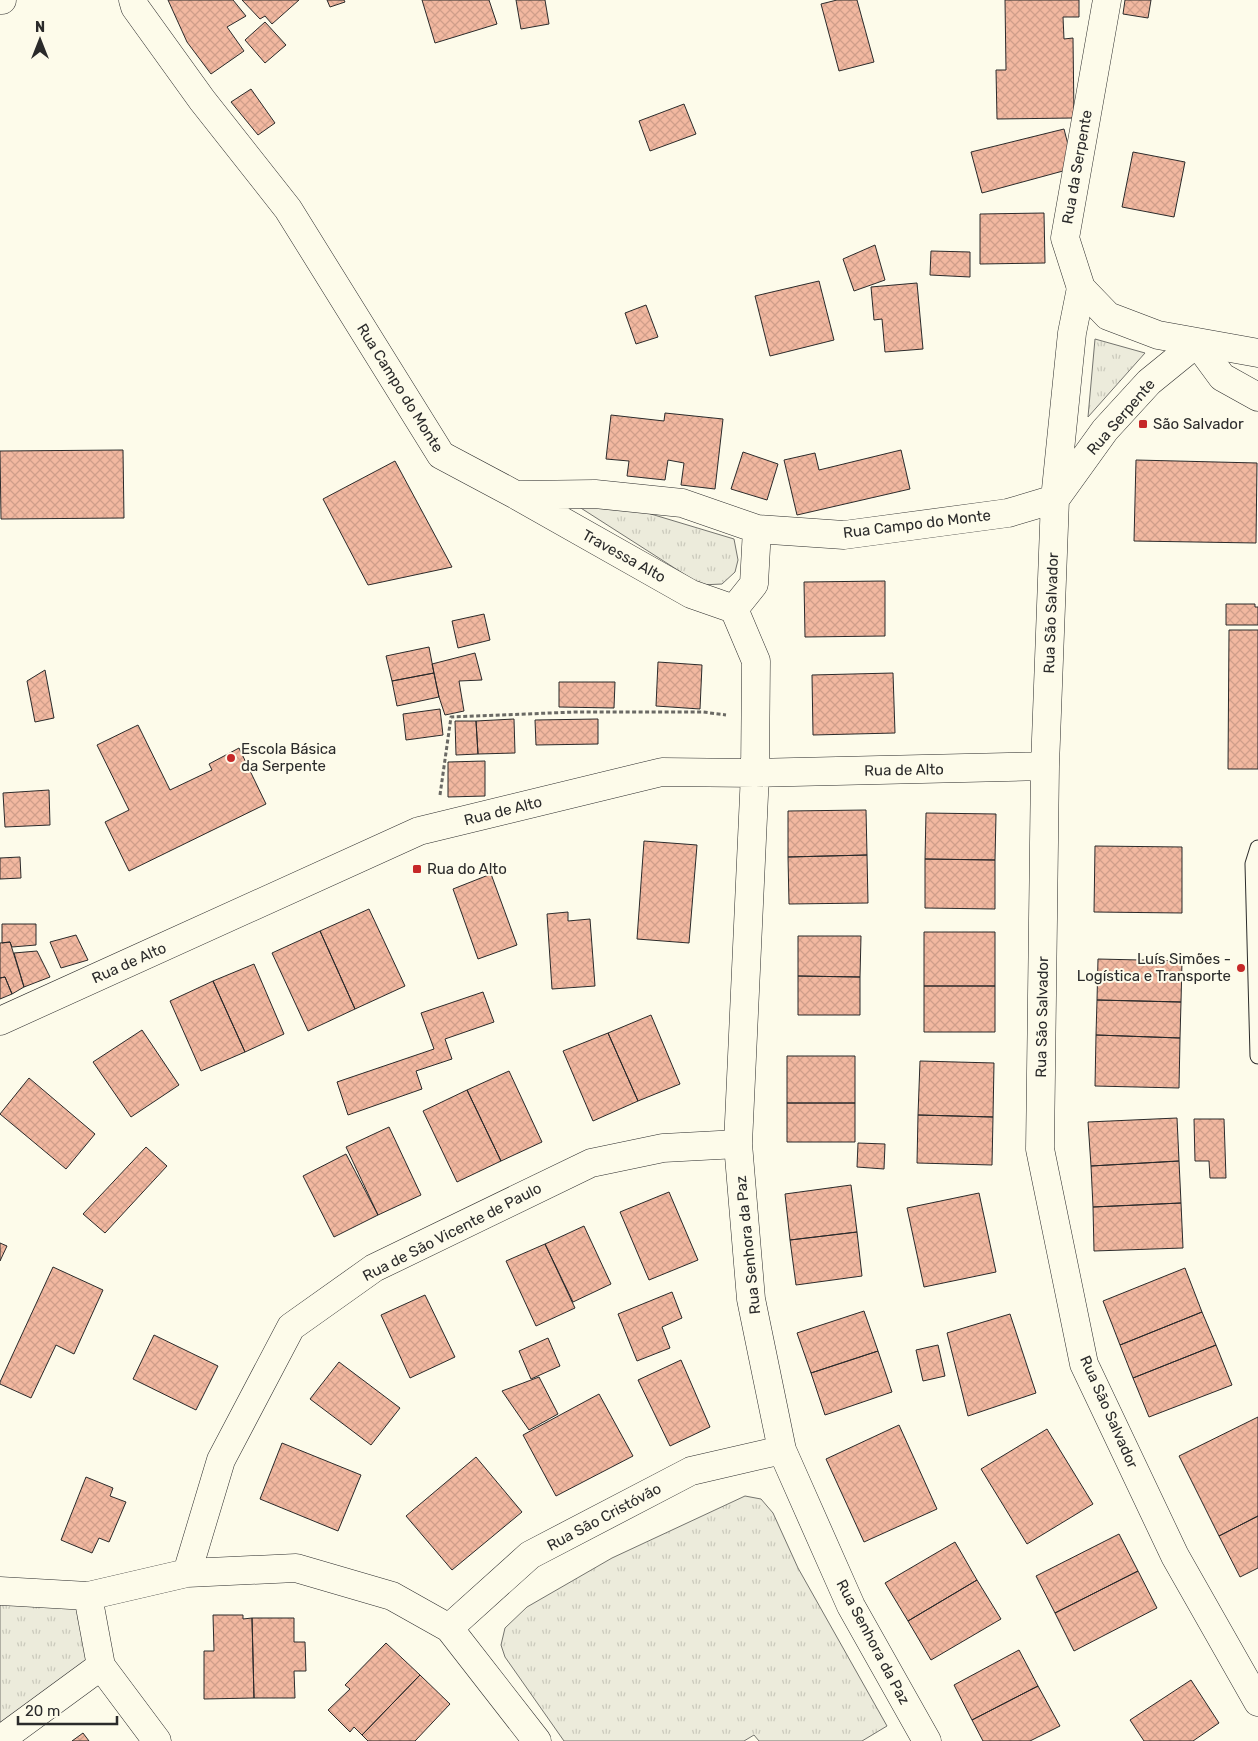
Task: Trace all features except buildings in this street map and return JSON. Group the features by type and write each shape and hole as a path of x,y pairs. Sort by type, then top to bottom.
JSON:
{"street":[{"name":"Rua Campo do Monte","path":"133,0 135,7 202,100 288,209 441,455 516,495 595,494 682,504 758,529 844,535 1008,513 1056,499"},
{"name":"Rua da Serpente","path":"1107,0 1064,238 1081,288 1108,316 1158,336 1258,353"},
{"name":"Rua São Salvador","path":"1081,288 1072,333 1056,499 1045,766 1040,1150 1084,1364 1175,1556 1258,1702"},
{"path":"1197,343 1222,378 1258,398"},
{"name":"Rua Serpente","path":"1056,499 1105,430 1149,382 1197,343"},
{"name":"Travessa Alto","path":"516,495 691,594 734,609"},
{"path":"755,773 756,661 734,609 754,584 758,529"},
{"name":"Rua de Alto","path":"2,1022 420,831 662,772 755,773 1045,766"},
{"name":"Rua Senhora da Paz","path":"755,773 738,1144 751,1299 782,1450 851,1606 927,1741"},
{"name":"Rua de São Vicente de Paulo","path":"188,1573 221,1460 291,1327 374,1268 591,1162 662,1148 738,1144"},
{"name":"Rua São Cristóvão","path":"449,1628 530,1555 691,1471 782,1450"},
{"path":"0,1591 88,1596 188,1573 296,1568 392,1596 449,1628 537,1741"},
{"path":"88,1596 101,1666 157,1741"},
{"path":"0,1740 101,1666"}],"lane":[{"path":"1258,848 1253,864 1258,1056"}],"path":[{"path":"435,828 451,717 575,712 703,712 755,719"}],"green space":[{"path":"1095,339 1145,353 1088,417"},
{"path":"573,503 631,508 734,539 738,560 735,572 722,584 701,585"},
{"path":"745,1496 761,1499 773,1513 798,1568 887,1726 862,1741 759,1741 754,1735 744,1741 564,1741 505,1657 501,1645 505,1628 527,1607 612,1558"},
{"path":"0,1597 83,1601 95,1663 0,1732"}],"place":[{"name":"São Salvador","path":"1143,424"},
{"name":"Escola Básica da Serpente","path":"231,758"},
{"name":"Rua do Alto","path":"417,869"},
{"name":"Luís Simões - Logística e Transporte","path":"1241,968"}]}
